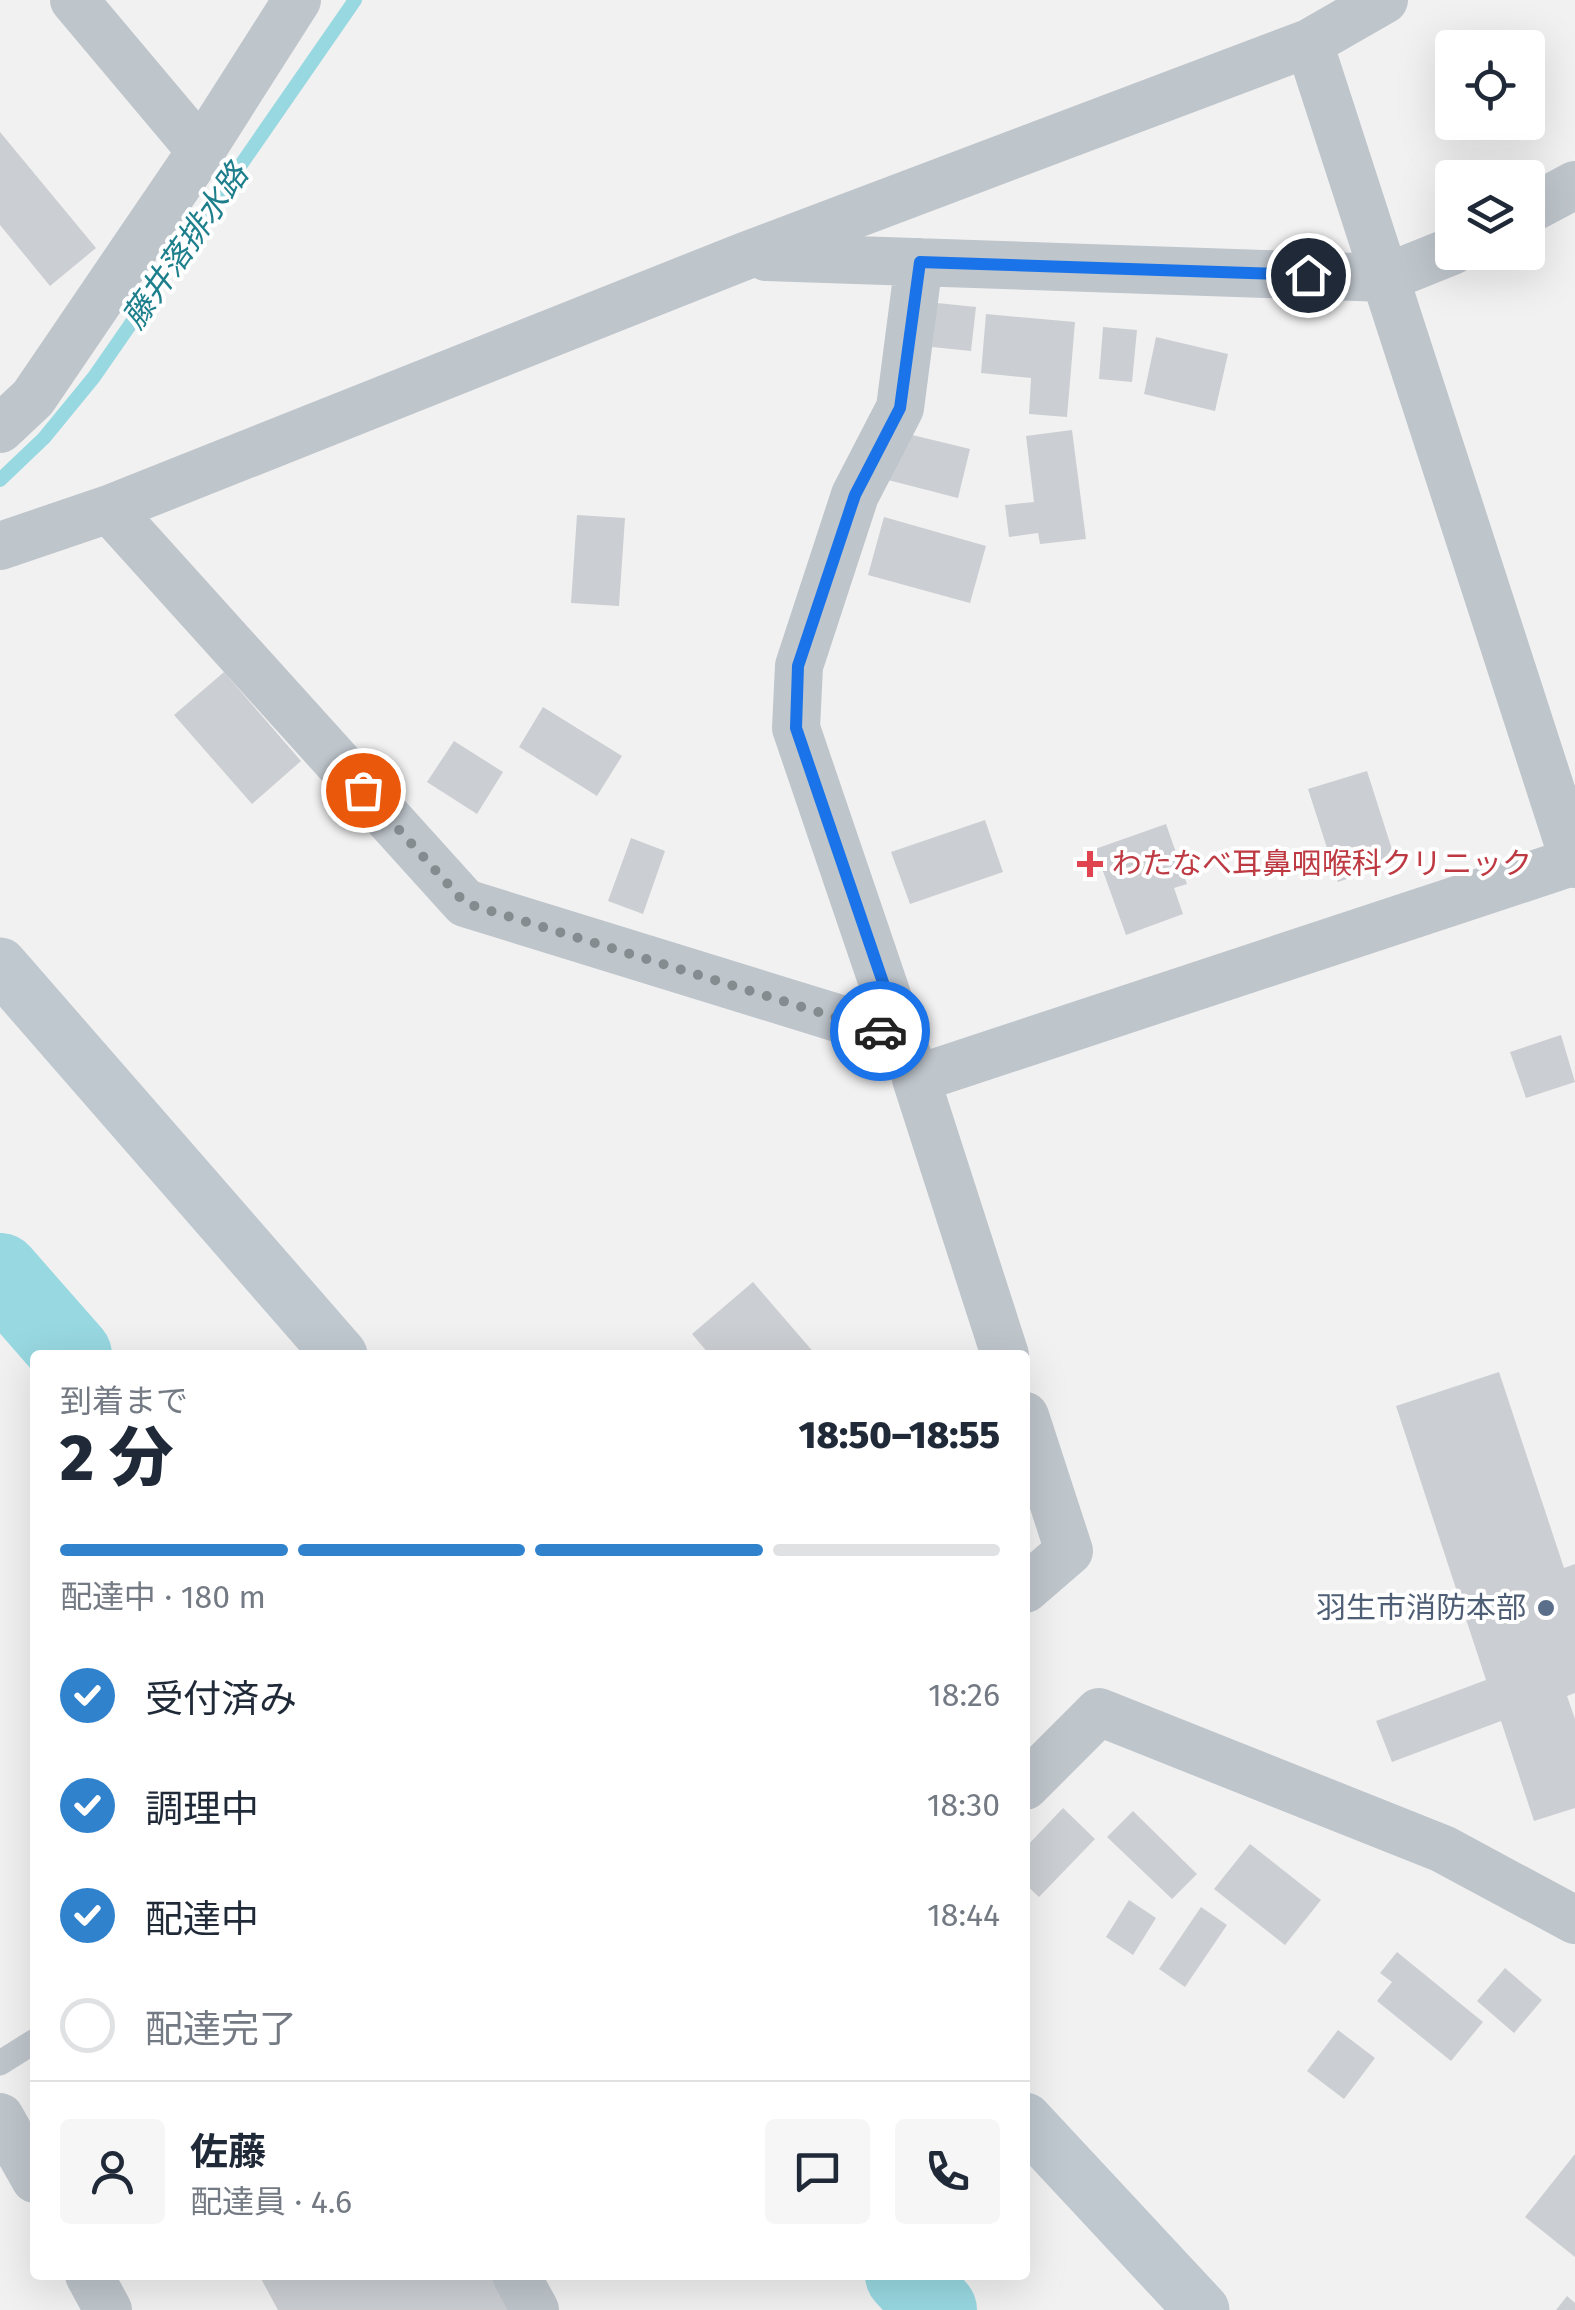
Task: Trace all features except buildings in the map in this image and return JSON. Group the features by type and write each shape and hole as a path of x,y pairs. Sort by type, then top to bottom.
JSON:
{"street":[{"path":"74,0 201,152"},
{"path":"0,429 33,398 201,152 297,0"},
{"path":"0,546 109,509 745,256 1309,43 1384,0"},
{"path":"109,509 465,903 909,1059 1575,862 1309,43"},
{"path":"1545,201 1575,184"},
{"path":"745,256 1386,278 1435,258"},
{"path":"920,262 900,408 855,495 798,666 796,728 1003,1350"},
{"path":"0,965 336,1350"},
{"path":"1030,1431 1069,1551 1030,1585"},
{"path":"1030,1781 1099,1712 1443,1849 1575,1920"},
{"path":"0,2117 30,2170"},
{"path":"1030,2125 1202,2310"},
{"path":"92,2280 108,2310"},
{"path":"519,2280 536,2310"}],"lane":[{"path":"0,2063 30,2044"}],"waterway":[{"name":"藤井落排水路","path":"0,480 44,438 94,377 355,0"},
{"path":"0,1273 68,1350"},
{"path":"910,2280 937,2310"}],"way so far":[{"path":"363,790 465,903 880,1031"}],"place":[{"name":"わたなべ耳鼻咽喉科クリニック","path":"1090,864"},
{"name":"羽生市消防本部","path":"1546,1608"}],"route":[{"path":"880,1031 902,1038 796,728 798,666 855,495 900,408 920,262 1308,275"}]}
